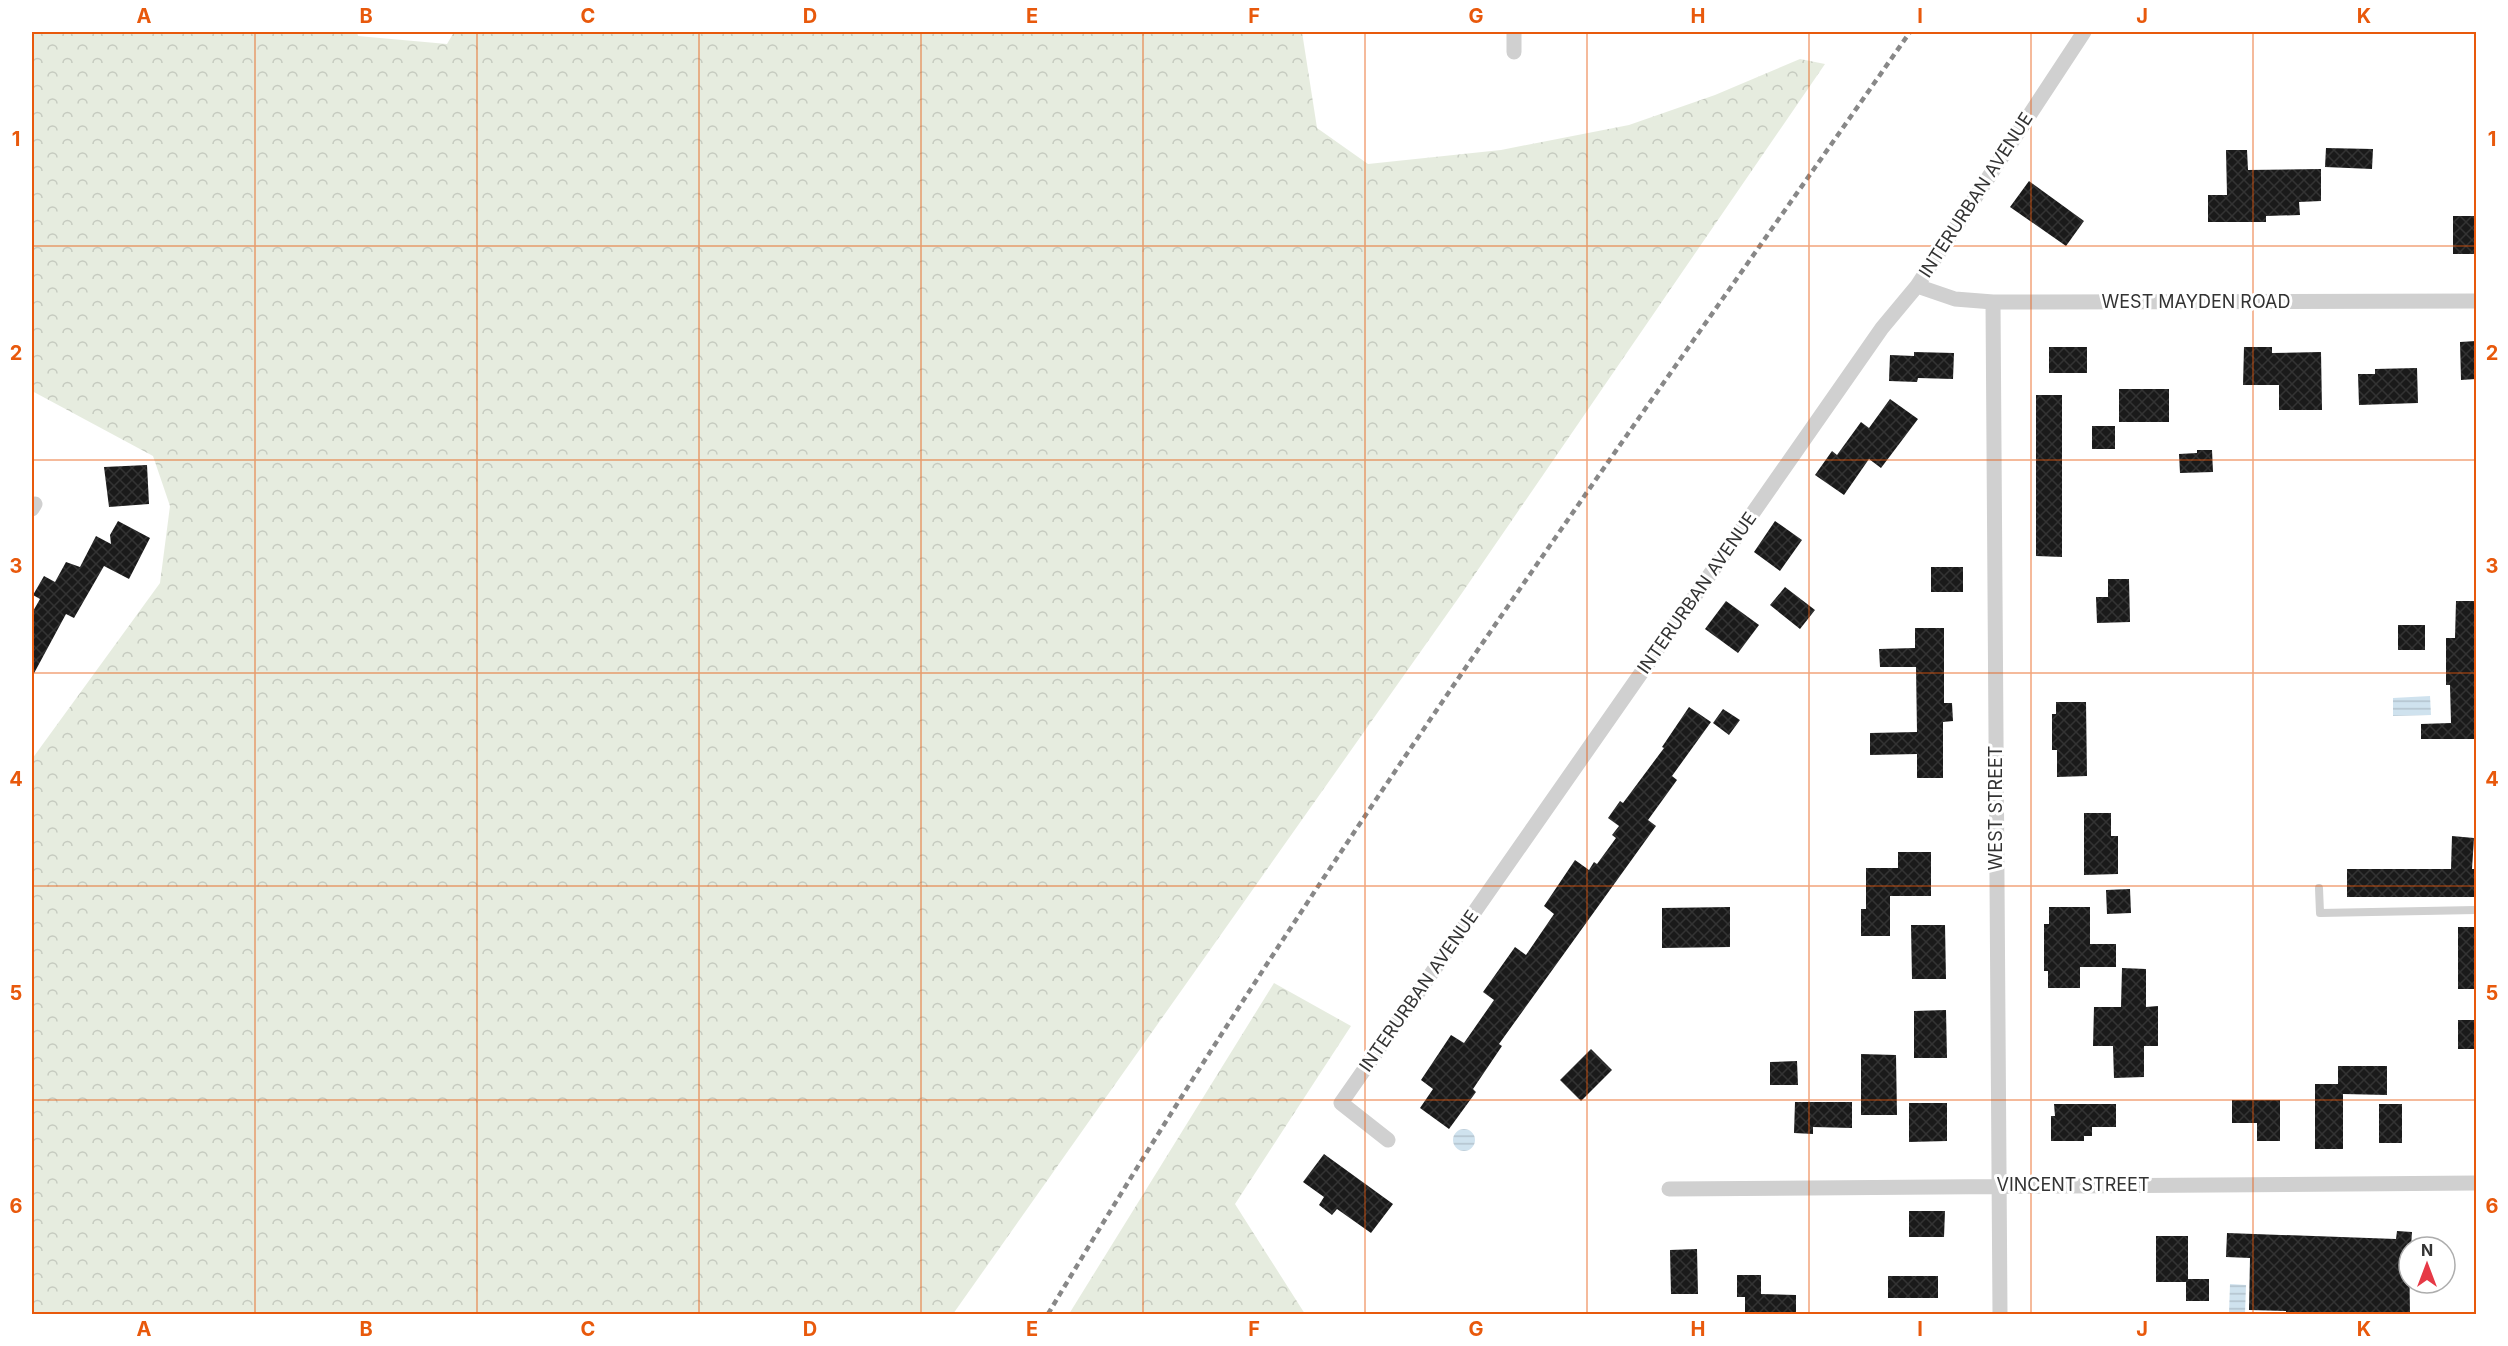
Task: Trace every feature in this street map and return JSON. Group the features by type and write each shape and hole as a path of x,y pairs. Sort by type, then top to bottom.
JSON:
{"street":[{"path":"1514,32 1514,52"},
{"name":"INTERURBAN AVENUE","path":"1388,1140 1341,1103 1875,338 1917,286 2084,32"},
{"name":"WEST MAYDEN ROAD","path":"1917,286 1955,299 1993,302 2476,301"},
{"name":"WEST STREET","path":"1993,302 2000,1314"},
{"name":"VINCENT STREET","path":"1669,1189 2476,1183"}],"lane":[{"path":"2319,888 2320,913 2476,910"}],"green space":[{"path":"32,32 357,32 358,36 447,44 454,32 1302,32 1317,128 1368,164 1501,150 1629,125 1715,95 1800,59 1825,64 1462,593 953,1314 32,1314 32,759 160,583 170,506 153,456 32,391"},
{"path":"1274,983 1351,1026 1235,1204 1305,1314 1069,1314"}],"water":[{"path":"2430,696 2431,715 2393,716 2393,698"},
{"path":"1464,1129 1472,1132 1475,1140 1472,1148 1464,1151 1456,1148 1453,1140 1456,1132"},
{"path":"2230,1284 2246,1285 2245,1314 2229,1314"}],"building":[{"path":"2326,148 2373,149 2372,169 2325,167"},
{"path":"2226,150 2247,150 2248,170 2321,169 2321,201 2299,202 2300,215 2266,216 2266,222 2208,222 2208,195 2227,195"},
{"path":"2029,181 2084,221 2066,246 2010,207"},
{"path":"2453,216 2476,216 2476,254 2453,254"},
{"path":"2476,341 2476,379 2461,380 2460,342"},
{"path":"2049,347 2087,347 2087,373 2049,373"},
{"path":"2244,347 2272,347 2272,353 2321,352 2322,410 2279,410 2279,385 2243,385"},
{"path":"1914,352 1954,353 1953,379 1918,378 1917,382 1889,381 1890,355 1914,356"},
{"path":"2417,368 2418,403 2359,405 2358,374 2375,374 2375,369"},
{"path":"2119,389 2169,389 2169,422 2119,422"},
{"path":"2036,395 2062,395 2062,557 2036,556"},
{"path":"1890,399 1918,419 1881,468 1869,459 1844,495 1815,475 1832,451 1837,455 1861,422 1869,428"},
{"path":"2092,426 2115,426 2115,449 2092,449"},
{"path":"2197,450 2212,450 2213,472 2180,473 2179,454 2197,453"},
{"path":"147,465 149,504 109,507 104,467"},
{"path":"118,521 150,538 129,579 104,566 74,618 66,614 32,677 32,613 40,599 33,595 44,576 55,582 66,562 80,567 96,536 111,544 110,535"},
{"path":"1775,521 1802,540 1780,571 1754,552"},
{"path":"1931,567 1963,567 1963,592 1931,592"},
{"path":"2108,579 2129,579 2130,622 2097,623 2096,597 2108,597"},
{"path":"1785,587 1815,610 1800,629 1770,605"},
{"path":"1726,601 1759,625 1738,653 1705,629"},
{"path":"2456,601 2476,601 2476,739 2421,739 2421,724 2451,723 2450,685 2446,685 2446,638 2455,638"},
{"path":"2398,625 2425,625 2425,650 2398,650"},
{"path":"1915,628 1944,628 1944,703 1952,703 1953,721 1943,722 1943,778 1917,778 1917,754 1870,755 1870,733 1917,732 1916,667 1880,667 1879,649 1915,648"},
{"path":"2056,702 2086,702 2087,776 2057,777 2057,750 2052,750 2052,714 2056,714"},
{"path":"1689,707 1711,722 1672,776 1677,780 1648,820 1656,826 1499,1044 1502,1046 1473,1089 1476,1092 1449,1129 1420,1108 1433,1089 1421,1080 1451,1035 1464,1043 1494,1000 1483,992 1515,947 1526,955 1554,914 1544,906 1575,860 1589,870 1594,862 1597,864 1616,838 1612,835 1619,826 1608,818 1620,801 1623,803 1664,748 1662,747"},
{"path":"1723,709 1740,720 1729,735 1713,723"},
{"path":"2084,813 2111,813 2111,836 2118,836 2118,874 2084,875"},
{"path":"2452,836 2474,838 2472,869 2476,869 2476,897 2347,897 2347,869 2451,869"},
{"path":"1898,852 1931,852 1931,896 1890,896 1890,936 1861,936 1861,909 1866,909 1866,868 1898,868"},
{"path":"2130,889 2131,913 2107,914 2106,890"},
{"path":"1730,907 1730,947 1662,948 1662,908"},
{"path":"2049,907 2090,907 2090,944 2116,944 2116,967 2080,967 2080,988 2048,988 2048,971 2044,971 2044,924 2049,924"},
{"path":"1911,925 1945,925 1946,979 1912,979"},
{"path":"2458,927 2476,927 2476,989 2458,989"},
{"path":"2122,968 2146,969 2146,1007 2158,1006 2158,1046 2144,1046 2144,1077 2114,1078 2113,1046 2093,1046 2094,1007 2121,1007"},
{"path":"1946,1010 1947,1058 1914,1058 1914,1011"},
{"path":"2458,1020 2476,1020 2476,1049 2458,1049"},
{"path":"1591,1049 1612,1070 1581,1101 1560,1080"},
{"path":"1861,1054 1896,1055 1897,1115 1861,1115"},
{"path":"1797,1061 1798,1085 1770,1085 1770,1062"},
{"path":"2338,1066 2387,1066 2387,1095 2343,1094 2343,1149 2315,1149 2315,1084 2338,1084"},
{"path":"2232,1100 2280,1100 2280,1141 2257,1141 2257,1123 2232,1123"},
{"path":"1795,1102 1852,1102 1852,1128 1813,1127 1813,1134 1794,1133"},
{"path":"1909,1103 1947,1103 1947,1141 1909,1142"},
{"path":"2054,1104 2116,1104 2116,1127 2092,1127 2092,1136 2084,1136 2084,1141 2051,1141 2051,1116 2055,1116"},
{"path":"2379,1104 2402,1104 2402,1143 2379,1143"},
{"path":"1324,1154 1393,1204 1371,1233 1337,1209 1332,1215 1319,1205 1324,1197 1303,1182"},
{"path":"1909,1211 1945,1211 1944,1237 1909,1237"},
{"path":"2397,1231 2412,1232 2412,1235 2397,1235 2397,1295 2410,1295 2410,1314 2286,1314 2286,1311 2249,1310 2250,1258 2226,1257 2227,1233 2396,1239"},
{"path":"2156,1236 2188,1236 2188,1279 2209,1279 2209,1301 2186,1301 2186,1282 2156,1282"},
{"path":"1697,1249 1698,1294 1671,1294 1670,1250"},
{"path":"1737,1275 1761,1275 1761,1294 1796,1295 1796,1314 1745,1314 1745,1297 1737,1297"},
{"path":"1888,1276 1938,1276 1938,1298 1888,1298"}],"railway":[{"path":"1048,1314 1149,1149 1359,825 1577,506 1910,32"}]}
